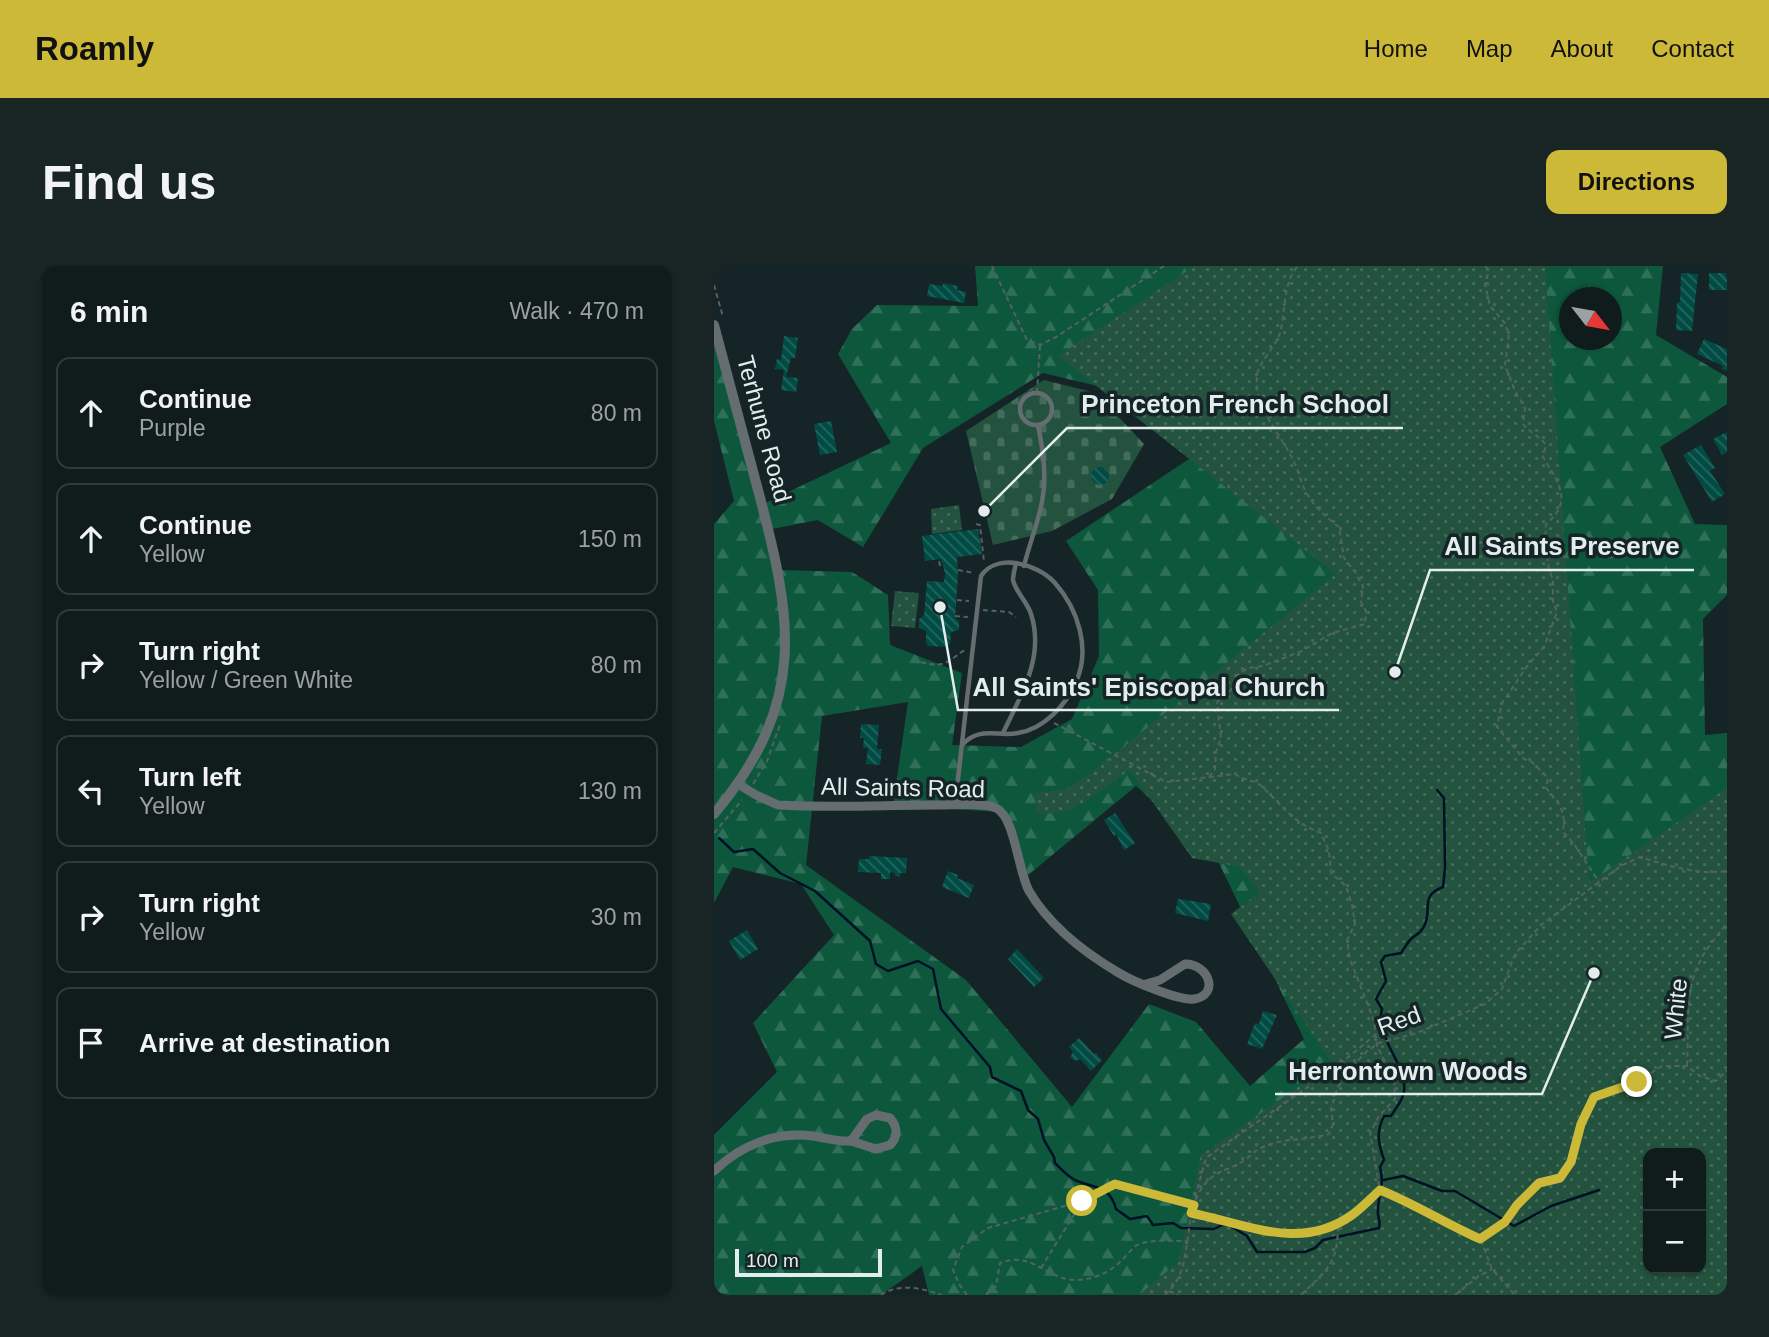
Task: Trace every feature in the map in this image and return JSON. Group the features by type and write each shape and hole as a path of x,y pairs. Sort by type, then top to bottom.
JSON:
{"street":[{"name":"Terhune Road","path":"714,325 773,545 785,606 786,628 782,678 771,722 738,784 714,814"},
{"name":"All Saints Road","path":"738,784 778,805 955,805 993,807 1000,810 1009,822 1020,869 1029,891 1067,936 1119,974 1182,998 1195,999 1205,993 1209,983 1202,969 1185,964 1160,980 1146,984"},
{"path":"714,1171 734,1154 767,1139 801,1135 851,1141 876,1149 885,1148 895,1137 895,1127 890,1118 876,1115 867,1119 851,1141"}],"lane":[{"path":"1037,393 1046,397 1051,406 1050,416 1038,425 1023,420 1020,410 1020,404 1027,396 1037,393"},
{"path":"1024,566 1042,503 1044,482 1038,425"},
{"path":"955,805 978,586 981,576 994,564 1024,566 1047,576 1058,587 1075,614 1083,643 1083,664 1075,685 1063,704 1047,719 1019,733 985,732 974,735 963,744"},
{"path":"1003,733 1036,655 1036,632 1030,610 1013,581 1016,564"}],"path":[{"path":"992,266 1027,340 1040,345 1056,338 1164,266"},
{"path":"1209,778 1215,769 1220,738 1217,702 1233,688 1236,676 1248,668 1263,666 1301,652 1332,633 1364,624 1366,611 1361,602 1363,586 1344,558 1339,527 1321,513 1305,491 1297,466 1284,441 1266,418 1256,384 1257,370 1280,333 1291,274 1298,266"},
{"path":"1486,266 1488,274 1485,284 1490,306 1504,322 1509,334 1506,365 1515,391 1525,408 1523,424 1546,445 1543,457 1562,489 1556,516 1546,524 1545,542 1553,580 1553,602 1558,612 1544,647 1502,703 1497,727 1524,759 1532,762 1548,778 1546,788 1560,804 1565,816 1563,832 1599,882"},
{"path":"1037,393 1040,345"},
{"path":"976,524 982,530 983,563"},
{"path":"940,566 941,559"},
{"path":"958,570 975,573"},
{"path":"957,600 971,601"},
{"path":"982,610 1009,612 1016,617"},
{"path":"955,616 969,617"},
{"path":"921,662 934,666 943,664 953,661 966,649"},
{"path":"1047,719 1166,782 1235,774 1243,780 1258,783 1303,827 1321,833 1329,851 1331,873 1346,886 1352,904 1355,924 1347,940 1350,959 1374,1021 1377,1046 1394,1079 1395,1099 1370,1133 1380,1190"},
{"path":"714,833 740,802"},
{"name":"Red","path":"1195,1198 1214,1175 1242,1163 1254,1150 1272,1143 1309,1140 1329,1135 1333,1124 1331,1109 1338,1087 1367,1051 1380,1043 1417,1033 1485,1004 1502,989 1516,954 1541,925 1621,866 1640,857 1693,872 1727,872"},
{"name":"White","path":"1687,1066 1687,1028 1695,973 1709,946 1727,923"},
{"path":"1165,1295 1183,1270 1191,1213 1206,1158 1330,1073 1375,1034"},
{"path":"1480,1239 1505,1222 1517,1205 1539,1183 1560,1178 1571,1162 1581,1124 1594,1097 1637,1082 1662,1066 1687,1066 1700,1076 1716,1080 1727,1070"},
{"path":"967,1295 953,1270 962,1247 988,1228 1082,1201 1115,1184 1194,1205"},
{"path":"1191,1213 1284,1235 1315,1233 1352,1216 1380,1190"},
{"path":"1380,1190 1480,1239 1492,1269 1515,1295"},
{"path":"1041,1268 1082,1201"},
{"path":"1300,1295 1327,1270 1338,1247 1338,1222"},
{"path":"986,1295 996,1286 1000,1263 1012,1258 1027,1260 1074,1280 1095,1278 1115,1267 1136,1245 1187,1241"},
{"path":"1455,1295 1492,1269"},
{"path":"881,1295 887,1291 911,1287 927,1289 941,1295"},
{"path":"1169,1291 1178,1295"}],"green space":[{"path":"975,266 1663,266 1656,335 1727,377 1727,404 1660,447 1695,524 1727,525 1727,595 1703,619 1705,735 1727,733 1727,1295 929,1295 922,1266 881,1295 714,1295 714,1135 777,1072 753,1023 834,935 801,884 733,867 714,903 714,524 734,501 714,421 714,336 761,505 891,443 838,354 852,329 877,305 978,306","holes":["1043,373 1118,391 1201,451 1066,541 1098,590 1099,656 1072,719 1021,747 952,745 962,673 890,645 888,595 852,572 778,570 767,530 818,520 863,547 923,448","908,702 893,806 1004,812 1022,880 1136,786 1217,859 1304,1039 1250,1086 1196,1022 1149,1004 1072,1107 966,980 806,865 822,716"]},
{"path":"1194,266 1545,266 1589,883 1727,788 1727,1295 1139,1295 1179,1261 1201,1155 1332,1063 1231,914 1259,893 1241,867 1192,858 1130,770 1087,801 1064,811 1036,814 1035,793 1067,789 1090,774 1336,574 1058,356"},
{"path":"1044,380 1096,393 1144,444 1112,499 1052,531 993,545 966,431"},
{"path":"959,505 962,530 932,534 931,509"},
{"path":"895,591 919,593 915,628 891,626"}],"building":[{"path":"1681,273 1698,274 1692,331 1676,330"},
{"path":"1709,273 1727,273 1727,290 1709,290"},
{"path":"943,283 958,286 957,290 966,292 964,303 927,296 929,284 943,286"},
{"path":"784,336 798,338 795,358 791,358 786,377 798,378 796,392 781,390 784,370 775,369 777,359 781,360"},
{"path":"1704,339 1727,349 1727,371 1722,369 1723,366 1697,354"},
{"path":"831,421 837,452 820,455 814,424"},
{"path":"1727,432 1727,452 1722,455 1713,439"},
{"path":"1701,445 1715,468 1710,471 1725,494 1712,502 1683,455"},
{"path":"1096,467 1104,467 1109,476 1107,483 1096,485 1091,480 1091,472"},
{"path":"978,529 982,554 957,557 955,618 959,621 959,630 951,632 950,645 947,647 928,646 926,631 919,628 919,619 924,615 927,581 944,582 945,573 941,559 925,561 922,536"},
{"path":"861,724 879,725 877,749 882,749 880,765 866,764 868,748 863,748 864,738 860,738"},
{"path":"1115,813 1135,843 1124,850 1116,834 1114,836 1104,820"},
{"path":"869,856 907,858 906,873 900,873 900,877 890,872 890,879 881,879 881,873 858,872 859,859 869,859"},
{"path":"948,871 974,885 969,898 942,887"},
{"path":"1178,899 1211,904 1208,921 1175,913"},
{"path":"747,930 758,949 740,960 729,941"},
{"path":"1017,949 1044,978 1034,987 1008,959"},
{"path":"1263,1011 1277,1015 1262,1049 1247,1044"},
{"path":"1079,1038 1102,1060 1091,1071 1080,1059 1075,1061 1070,1057 1073,1052 1069,1047"}],"waterway":[{"path":"719,838 734,852 753,849 780,873 815,891 870,941 876,964 888,971 918,961 933,969 941,1009 990,1067 992,1077 1021,1091 1028,1110 1038,1119 1055,1163 1071,1178 1106,1192 1116,1209 1130,1219 1147,1216 1153,1225 1173,1223 1181,1228 1214,1229 1229,1225 1247,1236 1257,1252 1305,1252 1315,1248 1323,1240 1379,1228 1378,1204 1382,1179 1380,1167 1384,1160 1379,1132 1384,1116 1391,1116 1401,1101 1404,1082 1386,1041 1381,1020 1382,1009 1376,999 1386,981 1381,962 1385,956 1401,953 1420,932 1426,922 1431,895 1443,887 1444,798 1437,790"},
{"path":"1384,1180 1403,1176 1442,1191 1455,1191 1514,1226 1551,1206 1599,1190"}],"place":[{"name":"Princeton French School","path":"984,511"},
{"name":"All Saints' Episcopal Church","path":"940,607"},
{"name":"All Saints Preserve","path":"1395,672"},
{"name":"Herrontown Woods","path":"1594,973"}],"route":[{"path":"1082,1201 1115,1184 1194,1205 1191,1213 1284,1235 1315,1233 1352,1216 1380,1190 1480,1239 1505,1222 1517,1205 1539,1183 1560,1178 1571,1162 1581,1124 1594,1097 1637,1082"}]}
